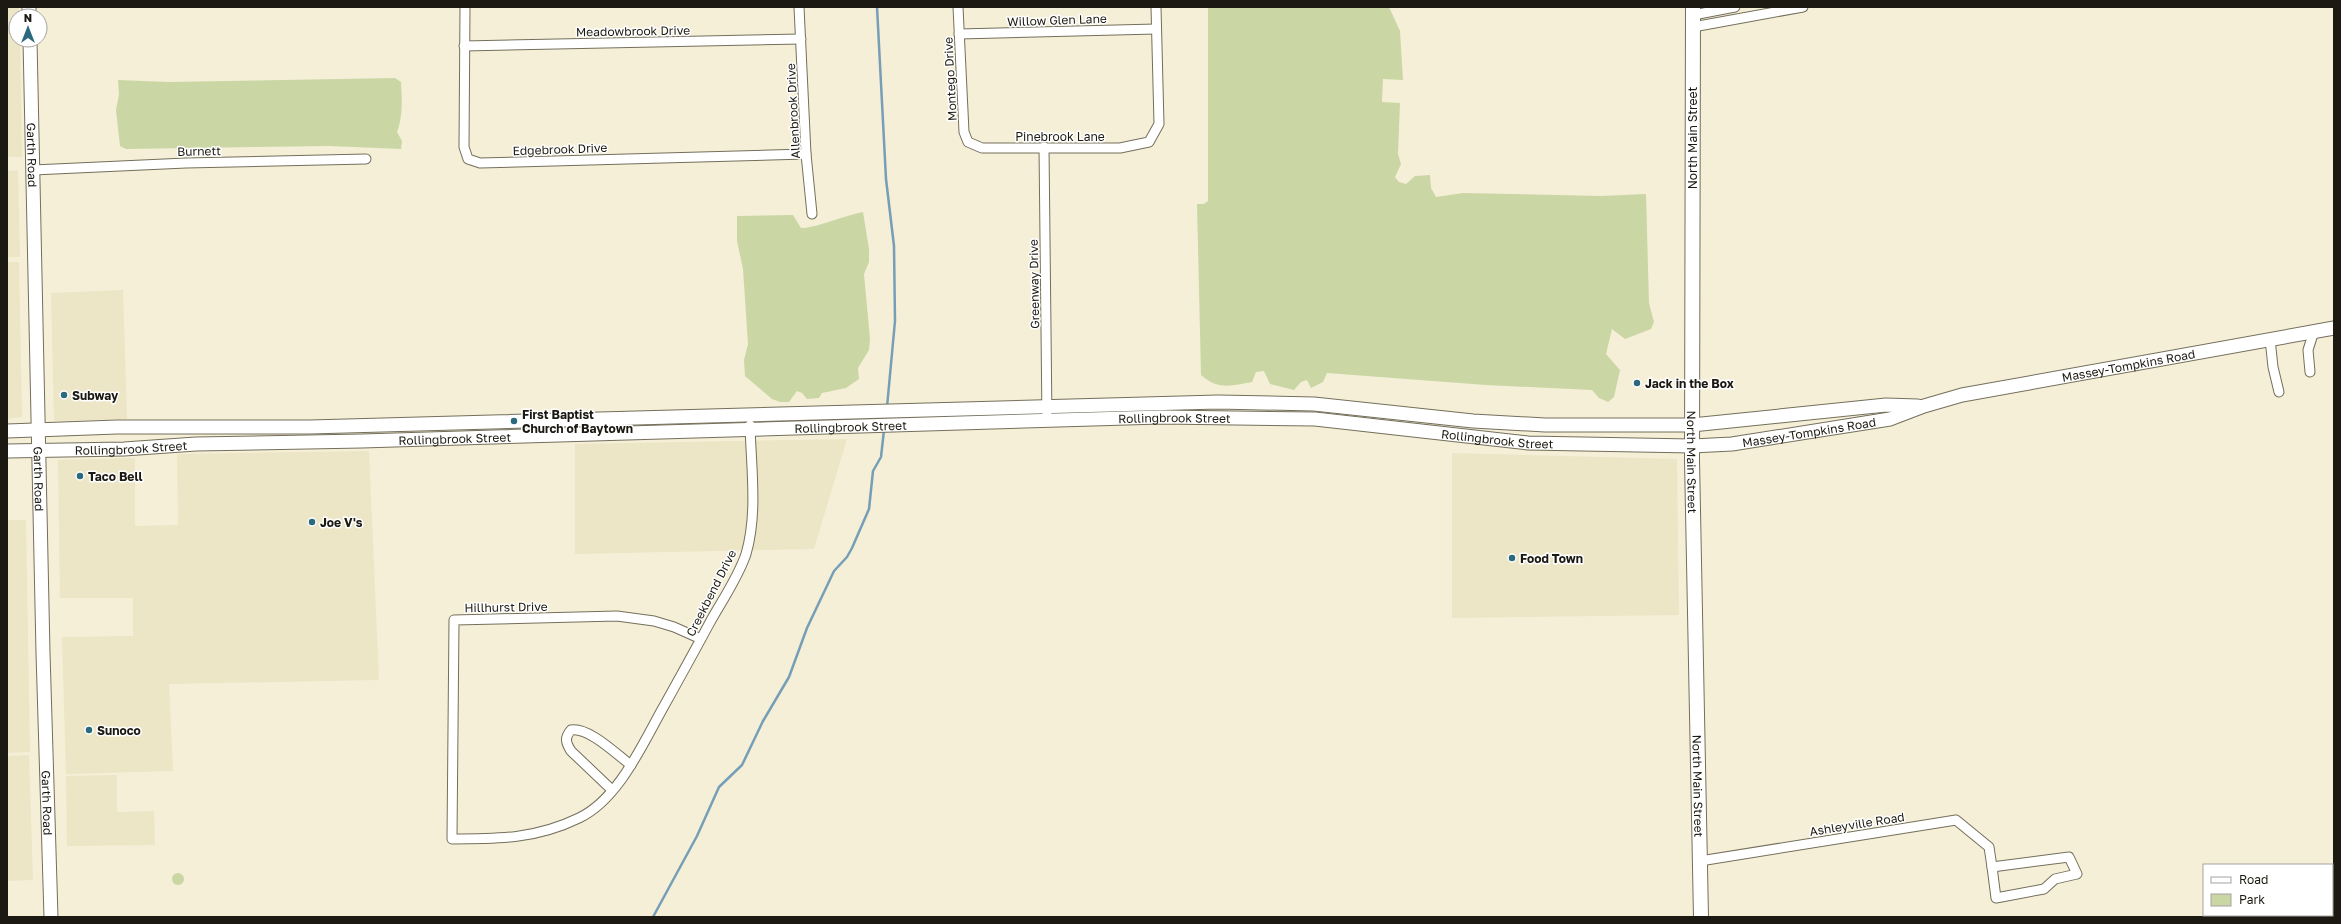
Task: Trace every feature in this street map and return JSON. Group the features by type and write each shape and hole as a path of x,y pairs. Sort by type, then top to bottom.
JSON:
{"main road":[{"name":"North Main Street","path":"1693,16 1692,446 1701,917"},
{"name":"Garth Road","path":"30,48 38,429 51,917"},
{"name":"Massey-Tompkins Road","path":"1692,446 1732,444 1890,419 1924,406 1962,395 2334,328"},
{"name":"Rollingbrook Street","path":"7,431 38,429 310,427 612,418 1047,408 1218,402 1314,404 1473,421 1545,425 1692,425"},
{"name":"Massey-Tompkins Road","path":"1692,425 1886,405 1924,406"},
{"path":"612,418 613,432"},
{"name":"Rollingbrook Street","path":"7,451 124,449 196,444 471,438 613,432 750,430 1161,418 1315,419 1528,443 1692,446"},
{"path":"471,422 471,438"}],"street":[{"name":"Edgebrook Drive","path":"465,7 464,147 468,159 480,163 806,154"},
{"name":"Allenbrook Drive","path":"799,7 802,39 806,154 812,214"},
{"name":"Montego Drive","path":"958,7 964,132 968,142 976,145"},
{"path":"1156,7 1156,29"},
{"path":"1693,16 1735,7"},
{"path":"1693,16 1803,7"},
{"name":"Willow Glen Lane","path":"959,34 1156,29"},
{"name":"Pinebrook Lane","path":"976,145 982,148 1120,148 1144,145 1149,142 1158,124 1156,29"},
{"name":"Meadowbrook Drive","path":"464,46 802,39"},
{"name":"Greenway Drive","path":"1044,147 1047,422"},
{"name":"Burnett","path":"33,170 186,163 366,159"},
{"path":"2310,372 2308,350 2314,331"},
{"path":"2270,339 2273,367 2279,392"},
{"name":"Creekbend Drive","path":"452,839 504,839 534,835 579,818 598,805 612,790 631,765 701,639 745,555 751,530 752,506 750,415"},
{"name":"Hillhurst Drive","path":"452,839 454,620 617,616 654,621 674,627 701,639"},
{"path":"612,790 571,751 566,743 567,735 571,730 586,732 631,765"},
{"name":"Ashleyville Road","path":"1700,861 1956,820 1989,847 1996,898 2044,889 2054,878 2077,874 2069,857 1992,867"}],"shaded area":[{"path":"7,7 19,7 8,8 8,48 20,48 22,157 7,157"},
{"path":"18,170 20,257 7,257 7,171"},
{"path":"7,262 19,262 22,417 7,419"},
{"path":"123,290 127,419 54,421 51,293"},
{"path":"847,439 814,549 575,554 575,444"},
{"path":"369,451 379,680 169,684 173,771 66,774 62,637 133,636 133,598 60,598 58,460 135,458 135,526 178,525 177,454"},
{"path":"1452,453 1677,459 1679,615 1452,618"},
{"path":"7,520 26,520 30,752 7,753"},
{"path":"29,755 33,880 7,881 7,756"},
{"path":"117,775 117,812 154,811 155,845 67,846 66,776"}],"green space":[{"path":"1208,7 1389,7 1400,31 1403,80 1383,79 1382,102 1400,103 1398,154 1401,164 1395,177 1399,182 1406,184 1415,176 1430,175 1431,188 1436,197 1463,193 1601,196 1646,194 1649,303 1654,322 1651,329 1625,339 1612,329 1606,354 1620,370 1614,397 1608,402 1599,398 1592,390 1486,385 1327,373 1323,382 1311,388 1307,380 1301,382 1294,390 1270,384 1264,371 1256,372 1252,382 1225,386 1213,383 1201,375 1197,204 1204,204 1208,201"},
{"path":"395,78 401,82 401,114 397,132 402,141 401,149 329,146 126,149 120,146 116,110 119,94 118,80 169,82"},
{"path":"863,212 869,249 869,262 864,274 870,339 869,350 858,368 859,379 846,388 822,393 819,398 807,399 802,393 797,391 789,402 780,402 772,399 745,376 744,360 748,344 743,269 737,241 737,216 793,215 801,228 806,228"},
{"path":"176,873 180,873 184,879 180,885 176,885 172,881 172,877"}],"waterway":[{"path":"877,7 886,179 894,246 895,321 887,407"},
{"path":"653,917 697,836 719,787 742,765 763,721 789,677 807,628 834,571 847,557 852,548 869,509 873,471 881,457 884,430"}],"place":[{"name":"Jack in the Box","path":"1637,383"},
{"name":"Subway","path":"64,395"},
{"name":"First Baptist Church of Baytown","path":"514,421"},
{"name":"Taco Bell","path":"80,476"},
{"name":"Joe V's","path":"312,522"},
{"name":"Food Town","path":"1512,558"},
{"name":"Sunoco","path":"89,730"}]}
